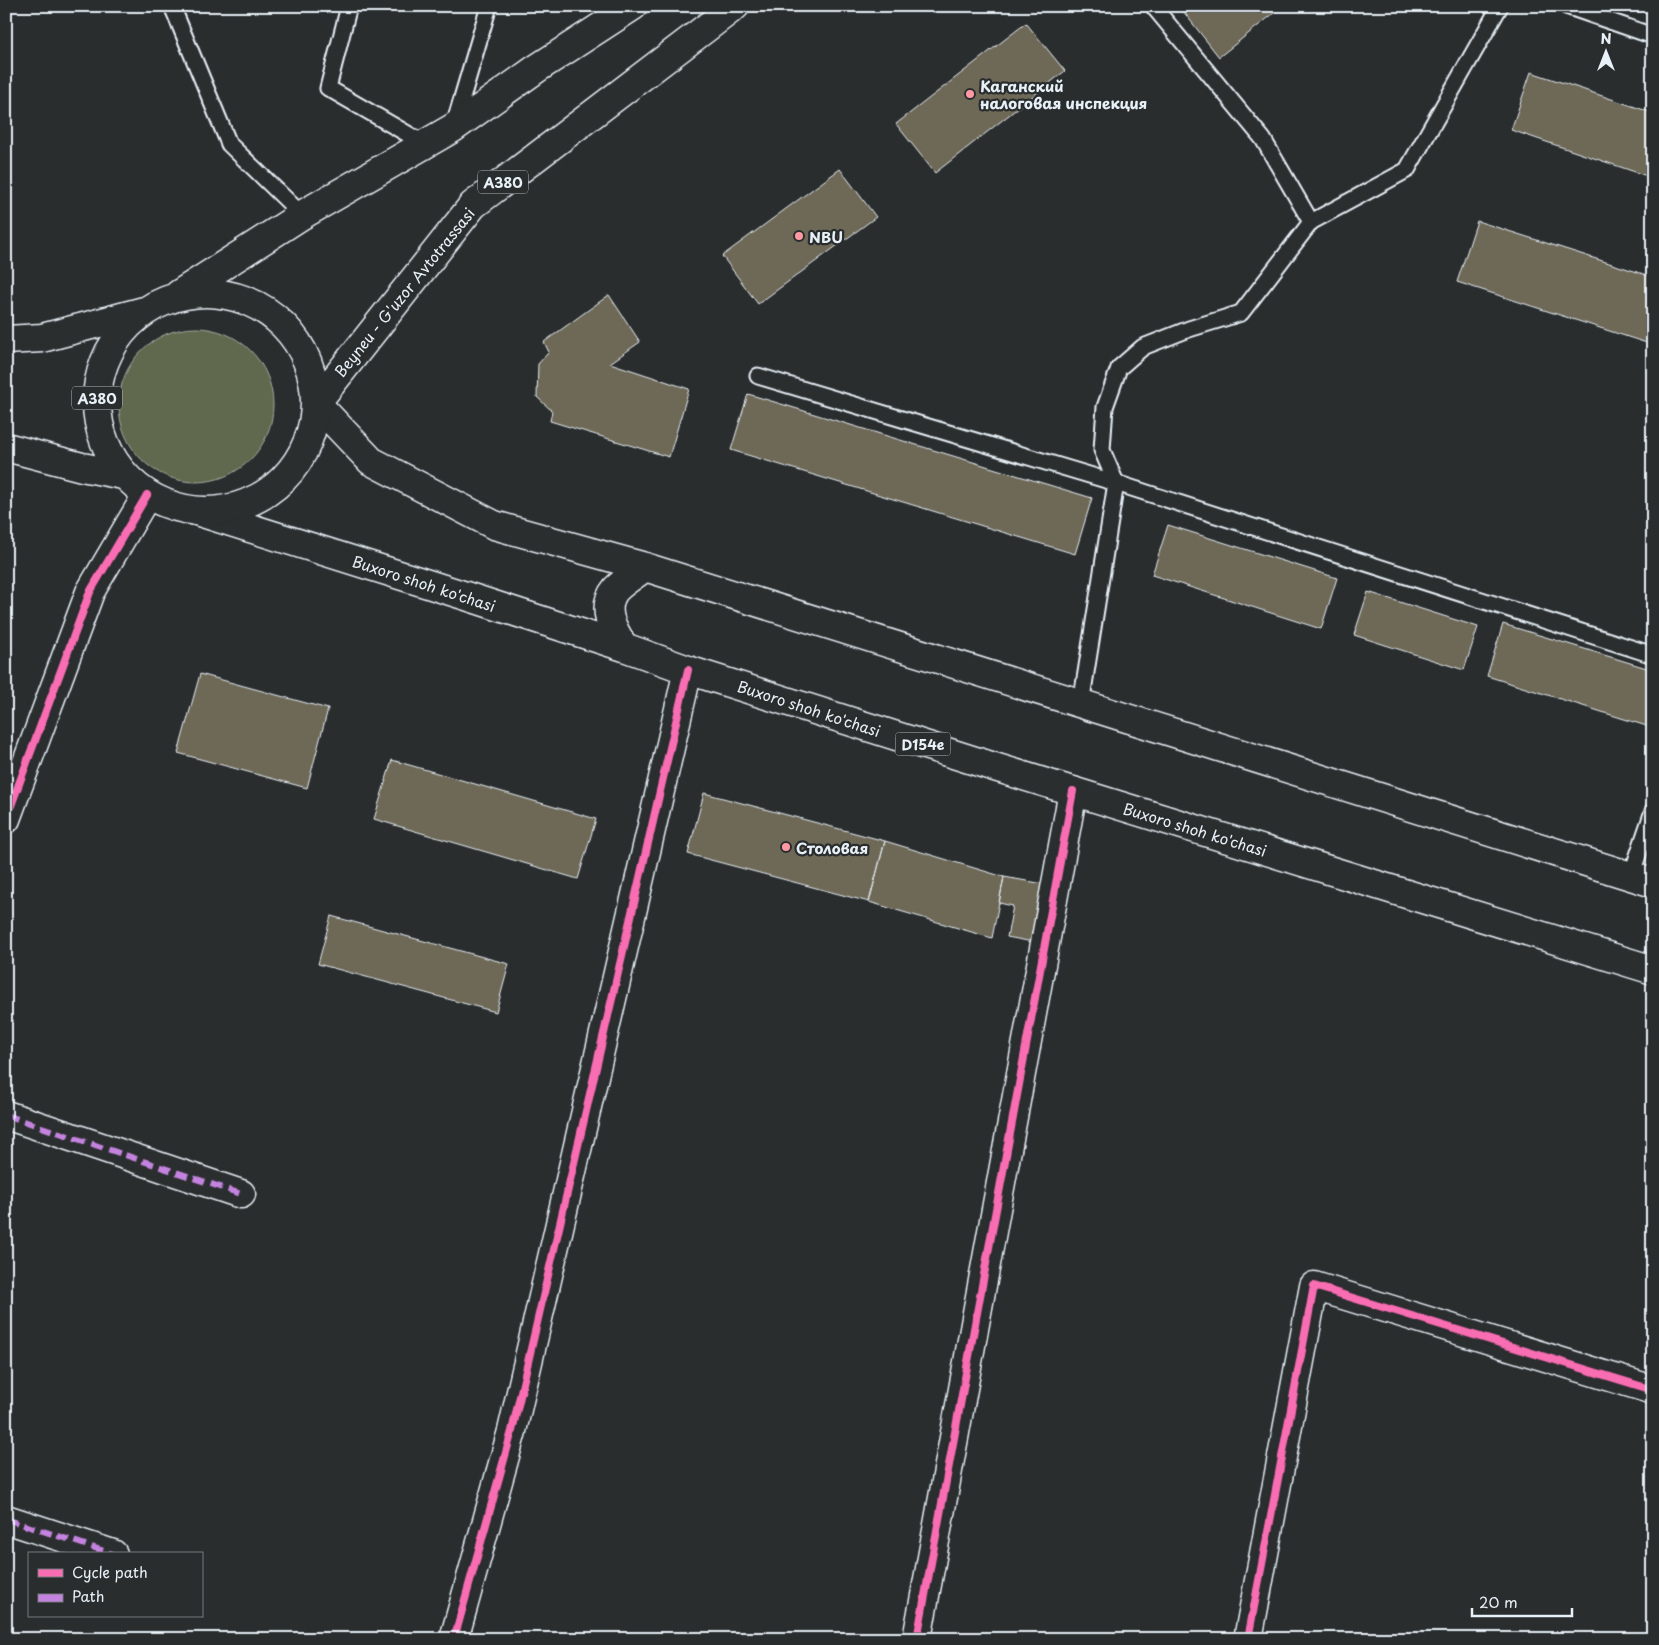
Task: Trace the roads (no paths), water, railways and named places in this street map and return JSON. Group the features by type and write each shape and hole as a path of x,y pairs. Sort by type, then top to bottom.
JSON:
{"main road":[{"name":"Beyneu - G'uzor Avtotrassasi","path":"6,340 42,338 160,304 197,293 223,294 248,301 270,314 289,332 304,353 312,377 316,402 312,428 304,452 289,474 270,491 247,504 222,510 196,511 170,506 147,495 123,475 111,457 101,434 97,408 100,375 105,359 116,340 130,323 160,304 302,215 453,128 536,69 633,6"},
{"name":"Beyneu - G'uzor Avtotrassasi","path":"316,402 473,205 736,6"},
{"path":"316,402 371,461 494,525 645,567 1642,879"},
{"name":"Beyneu - G'uzor Avtotrassasi","path":"6,447 82,467 123,475"},
{"path":"6,819 90,592 147,495"},
{"name":"Buxoro shoh ko'chasi","path":"196,511 624,647 688,670 1653,970"},
{"path":"624,647 610,621 608,610 610,600 616,589 645,567"},
{"path":"454,1639 512,1431 688,670"},
{"path":"917,1639 1073,791"},
{"path":"6,1115 241,1194"},
{"path":"1248,1639 1314,1286 1653,1390"},
{"path":"6,1519 107,1552"}],"lane":[{"path":"172,6 229,144 302,215"},
{"path":"349,6 328,88 425,144"},
{"path":"453,128 489,6"},
{"path":"1153,6 1263,139 1311,222"},
{"path":"1081,704 1116,484 1102,450 1105,407 1120,368 1143,347 1189,329 1241,313 1311,222 1407,170 1500,6"},
{"path":"1566,6 1653,36"},
{"path":"758,376 1116,484 1653,655"},
{"path":"1642,879 1653,811"}],"place":[{"name":"Каганский налоговая инспекция","path":"970,94"},
{"name":"NBU","path":"799,236"},
{"name":"Столовая","path":"786,847"}]}
